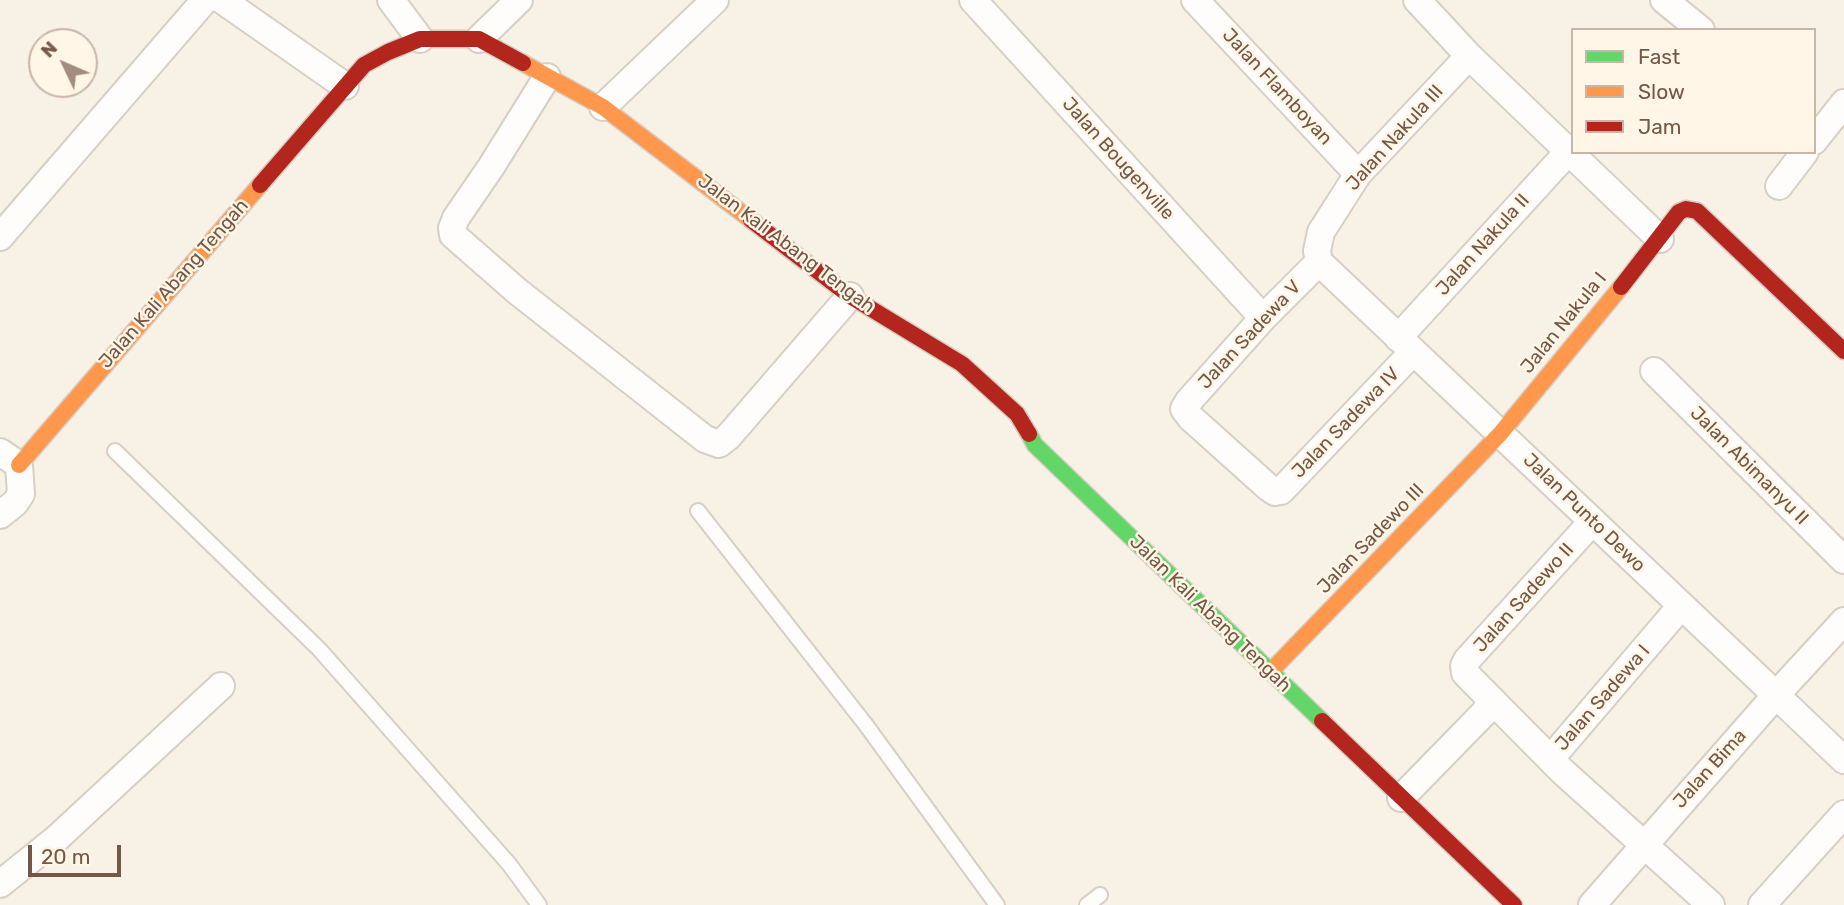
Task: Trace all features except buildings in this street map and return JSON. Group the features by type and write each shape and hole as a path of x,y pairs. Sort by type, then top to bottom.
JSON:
{"street":[{"path":"0,237 205,0"},
{"path":"222,0 345,86"},
{"path":"391,0 420,38"},
{"path":"479,39 519,0"},
{"path":"603,107 715,0"},
{"name":"Jalan Bougenville","path":"973,0 1263,318"},
{"name":"Jalan Flamboyan","path":"1195,0 1358,174"},
{"path":"1417,0 1469,56 1660,239"},
{"path":"1664,0 1699,28"},
{"name":"Jalan Kali Abang Tengah","path":"9,458 364,65 420,38 479,39 603,107 850,296 962,364 1017,414 1035,445 1514,905"},
{"name":"Jalan Nakula III","path":"1319,262 1317,251 1321,232 1358,174 1469,56"},
{"path":"547,76 456,218 452,228 453,235 517,291 705,439 719,444 728,437 850,296"},
{"path":"1817,131 1844,103"},
{"name":"Jalan Nakula II","path":"1406,345 1568,152"},
{"path":"1779,186 1803,154"},
{"name":"Jalan Nakula I","path":"1500,434 1660,239 1679,212 1686,209 1697,211 1844,351"},
{"name":"Jalan Sadewa V","path":"1185,410 1188,402 1263,318 1319,262"},
{"name":"Jalan Punto Dewo","path":"1319,262 1844,760"},
{"name":"Jalan Sadewa IV","path":"1185,410 1269,488 1275,492 1281,491 1406,345"},
{"name":"Jalan Abimanyu II","path":"1654,372 1844,560"},
{"name":"Jalan Sadewo III","path":"1270,672 1500,434"},
{"path":"0,515 22,494 9,458"},
{"name":"Jalan Sadewo II","path":"1491,699 1465,673 1467,660 1592,522"},
{"name":"Jalan Sadewa I","path":"1681,606 1552,757 1562,771 1710,905"},
{"path":"1776,695 1844,621"},
{"path":"0,884 56,839 221,687"},
{"name":"Jalan Bima","path":"1592,905 1776,695"},
{"path":"1401,799 1485,712 1491,699 1552,757"},
{"path":"1762,905 1844,814"}],"lane":[{"path":"115,451 319,649 509,864 539,905"},
{"path":"698,511 866,725 997,905"},
{"path":"1087,905 1100,895"}],"traffic: fast":[{"path":"1029,434 1035,445 1322,721"}],"traffic: slow":[{"path":"523,63 603,107 751,220"},
{"path":"19,465 260,185"},
{"path":"1270,672 1500,434 1621,287"}],"traffic: jam":[{"path":"260,185 364,65 388,52 420,39 479,39 523,63"},
{"path":"1621,287 1679,212 1686,209 1697,211 1844,351"},
{"path":"751,220 850,296 962,364 1017,414 1029,434"},
{"path":"1322,721 1514,905"}]}
